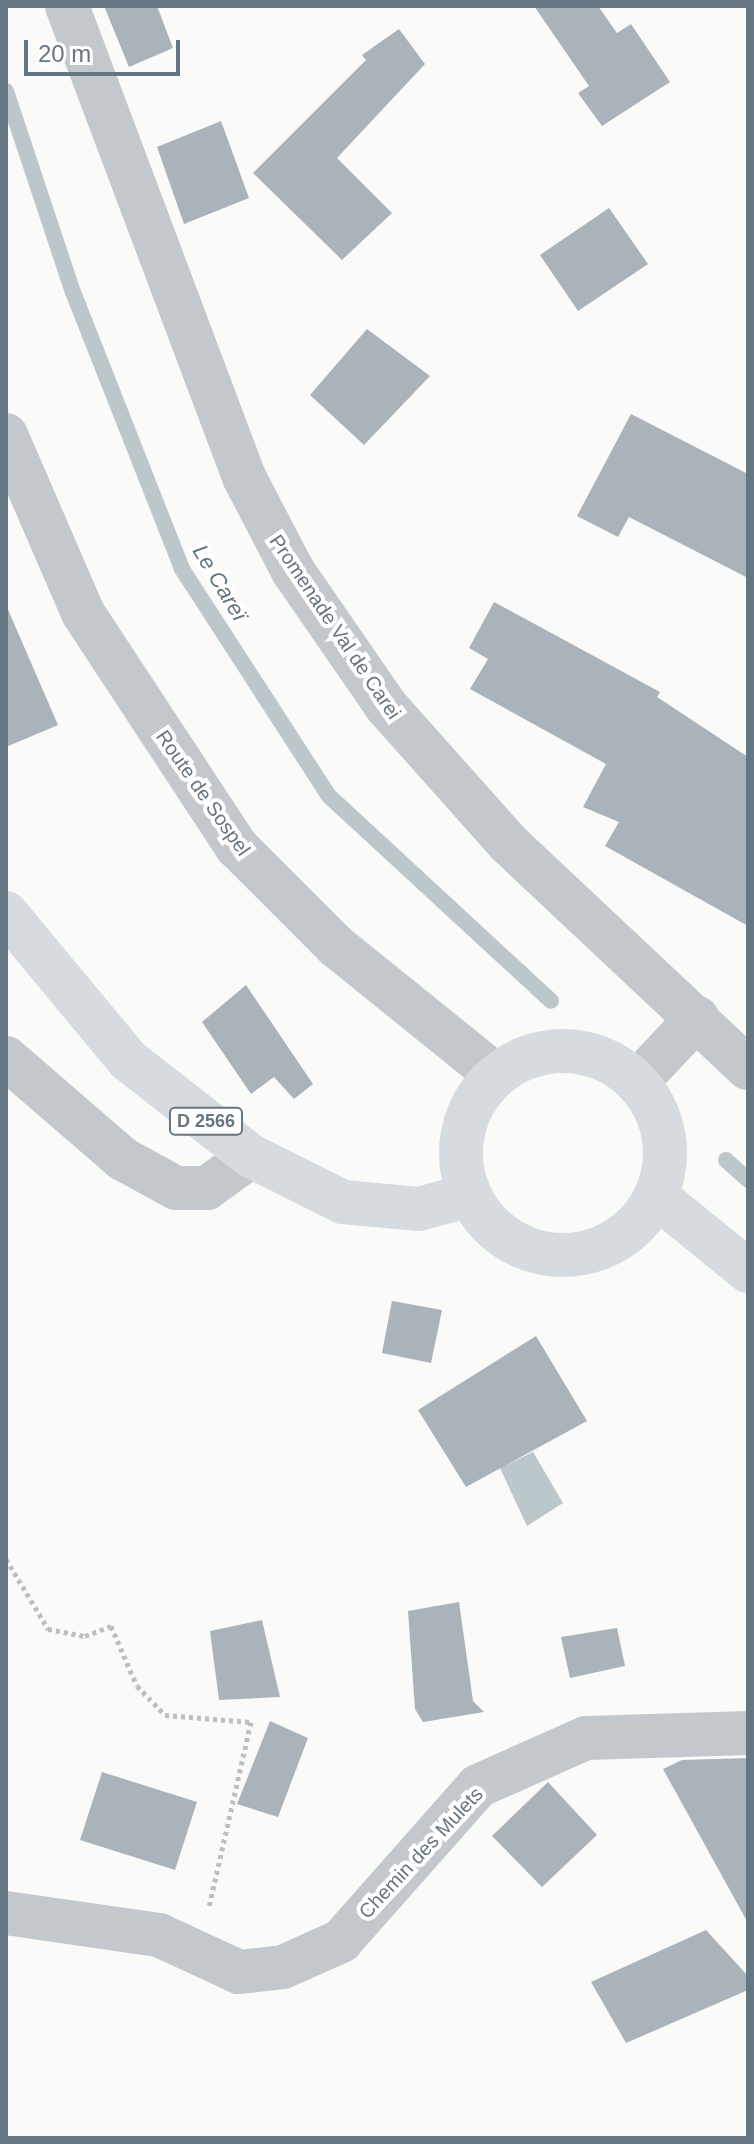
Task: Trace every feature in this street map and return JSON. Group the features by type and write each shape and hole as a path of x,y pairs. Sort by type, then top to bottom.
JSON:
{"main road":[{"name":"D 2566","path":"6,913 128,1060 251,1156 343,1202 419,1209 470,1195"},
{"path":"568,1052 601,1058 637,1082 665,1136 656,1196 612,1242 550,1254 503,1235 470,1195 463,1131 496,1075 535,1055 568,1052"},
{"path":"656,1196 748,1271"}],"street":[{"name":"Promenade Val de Carei","path":"67,6 238,463 285,559 386,706 498,832 748,1068"},
{"name":"Route de Sospel","path":"6,435 83,613 236,846 336,946 496,1075"},
{"path":"637,1082 697,1018"},
{"path":"6,1058 123,1159 176,1188 207,1188 251,1156"},
{"name":"Chemin des Mulets","path":"6,1913 159,1935 239,1972 283,1967 341,1941 478,1786 586,1738 748,1733"}],"path":[{"path":"6,1559 48,1629 85,1636 111,1626 137,1686 165,1715 251,1722 199,1954"}],"shaded area":[{"path":"533,1452 563,1503 527,1526 500,1468"}],"building":[{"path":"104,6 157,6 173,48 129,67"},
{"path":"534,6 598,6 617,33 631,24 670,82 602,126 578,93 589,86"},
{"path":"399,29 425,64 337,158 392,213 342,260 253,173 366,60 362,55"},
{"path":"221,121 249,198 184,224 157,147"},
{"path":"609,208 648,264 578,311 540,255"},
{"path":"367,329 430,376 364,445 310,395"},
{"path":"631,414 748,474 748,578 629,517 618,537 577,516"},
{"path":"494,602 660,692 657,697 748,757 748,926 605,846 619,822 583,807 606,764 470,689 488,659 469,648"},
{"path":"6,605 58,725 6,747"},
{"path":"246,985 313,1084 294,1099 274,1077 251,1094 202,1022"},
{"path":"392,1301 442,1310 431,1363 382,1353"},
{"path":"536,1336 587,1421 466,1487 418,1410"},
{"path":"459,1602 473,1701 484,1712 423,1722 415,1709 408,1611"},
{"path":"262,1620 280,1697 219,1700 210,1631"},
{"path":"617,1628 625,1666 570,1678 561,1637"},
{"path":"270,1721 308,1738 278,1817 237,1804"},
{"path":"748,1758 748,1923 663,1769 682,1760"},
{"path":"102,1772 197,1802 175,1870 80,1840"},
{"path":"548,1782 597,1835 542,1887 492,1836"},
{"path":"706,1930 748,1976 748,1990 626,2043 591,1982"}],"waterway":[{"name":"Le Careï","path":"6,91 73,292 182,569 329,796 551,1001"},
{"name":"Le Careï","path":"726,1160 748,1180"}]}
